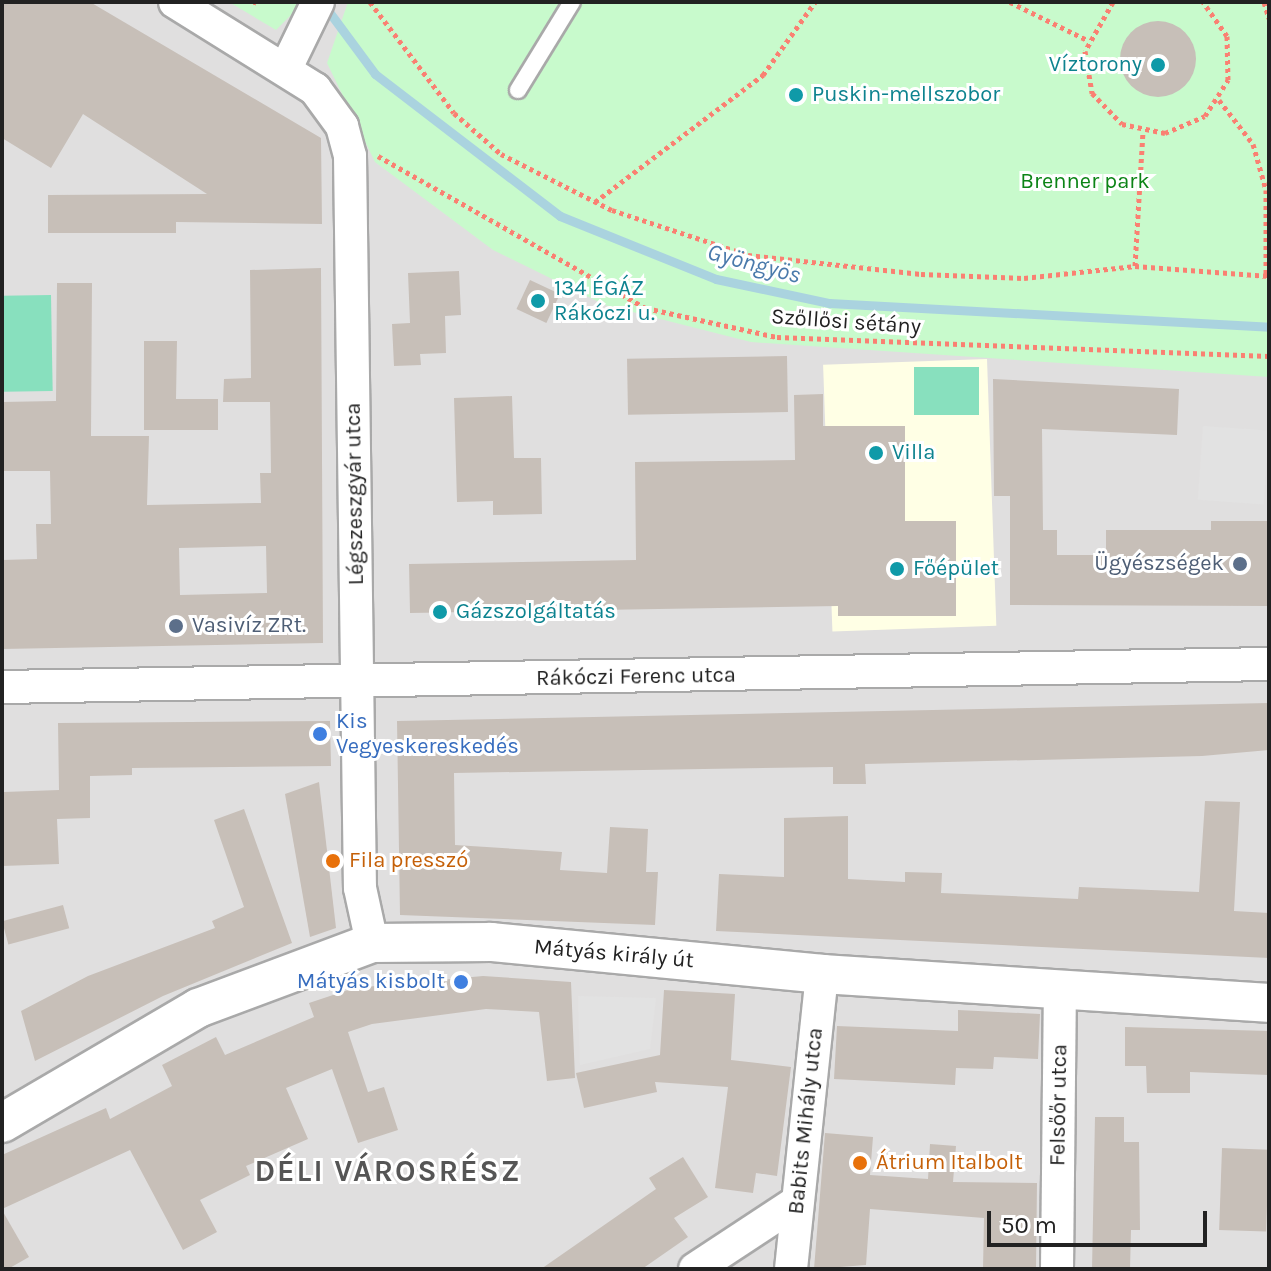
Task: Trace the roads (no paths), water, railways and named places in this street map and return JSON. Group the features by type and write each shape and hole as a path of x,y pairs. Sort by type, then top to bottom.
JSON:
{"street":[{"name":"Légszeszgyár utca","path":"175,2 286,68 333,111 350,156 360,903 372,943"},
{"path":"286,68 318,2"},
{"name":"Rákóczi Ferenc utca","path":"2,687 357,683 1269,664"},
{"name":"Mátyás király út","path":"2,1123 198,1008 372,943 491,942 822,974 1269,1003"},
{"name":"Babits Mihály utca","path":"791,1269 822,974"},
{"name":"Felsőőr utca","path":"1057,1269 1060,989"},
{"path":"695,1269 797,1202"}],"lane":[{"path":"518,90 572,2"}],"waterway":[{"name":"Gyöngyös","path":"324,5 375,74 560,216 716,279 829,303 1269,327"}],"place":[{"name":"Víztorony","path":"1158,65"},
{"name":"Puskin-mellszobor","path":"796,95"},
{"name":"134 ÉGÁZ Rákóczi u.","path":"538,301"},
{"name":"Villa","path":"876,453"},
{"name":"Ügyészségek","path":"1240,564"},
{"name":"Főépület","path":"897,569"},
{"name":"Gázszolgáltatás","path":"440,612"},
{"name":"Vasivíz ZRt.","path":"176,626"},
{"name":"Kis Vegyeskereskedés","path":"320,734"},
{"name":"Fila presszó","path":"333,861"},
{"name":"Mátyás kisbolt","path":"461,982"},
{"name":"Átrium Italbolt","path":"860,1163"}],"district":[{"name":"DÉLI VÁROSRÉSZ","path":"388,1171"}],"park label":[{"name":"Brenner park","path":"1085,182"}]}
